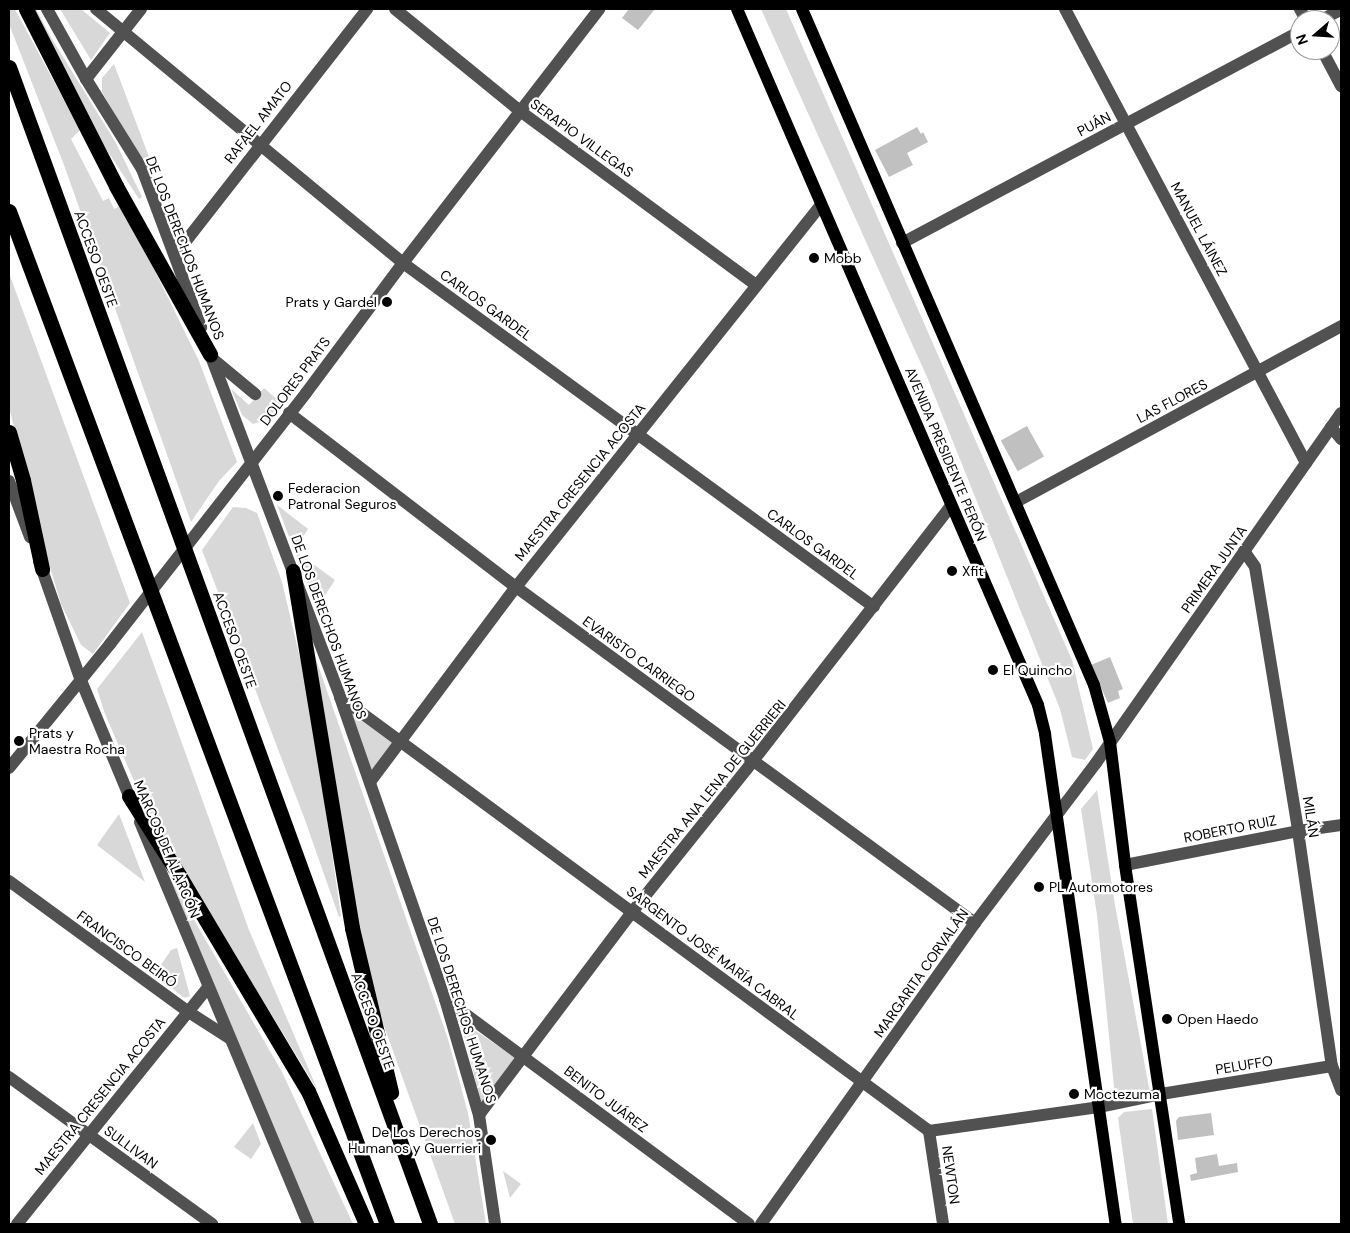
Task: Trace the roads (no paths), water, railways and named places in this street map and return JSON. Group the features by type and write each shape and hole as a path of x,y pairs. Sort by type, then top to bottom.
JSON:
{"highway":[{"path":"26,9 116,186 211,356"},
{"name":"ACCESO OESTE","path":"9,67 430,1224"},
{"path":"9,211 387,1224"},
{"path":"9,432 23,480 42,569"},
{"path":"293,571 352,928 368,1002 411,1173"},
{"path":"129,796 179,875 308,1091 366,1224"}],"main road":[{"name":"AVENIDA PRESIDENTE PERÓN","path":"737,9 1038,705 1045,734 1116,1224"},
{"path":"802,9 902,243 1086,662 1110,742 1125,865 1161,1094 1179,1224"}],"street":[{"name":"DE LOS DERECHOS HUMANOS","path":"47,9 86,79 142,169 250,463 340,697 445,998 479,1115 495,1224"},
{"name":"CARLOS GARDEL","path":"96,9 403,263 874,607"},
{"path":"86,79 141,9"},
{"name":"RAFAEL AMATO","path":"175,255 367,9"},
{"name":"SERAPIO VILLEGAS","path":"395,9 520,111 756,285"},
{"name":"DOLORES PRATS","path":"9,768 80,678 110,644 600,9"},
{"name":"MANUEL LÁINEZ","path":"1066,9 1306,463"},
{"name":"PUÁN","path":"902,243 1290,36"},
{"path":"1327,60 1341,86"},
{"name":"MAESTRA CRESENCIA ACOSTA","path":"370,782 516,587 821,205"},
{"name":"LAS FLORES","path":"1016,502 1341,326"},
{"path":"211,356 255,394"},
{"name":"PRIMERA JUNTA","path":"1110,742 1341,413"},
{"name":"EVARISTO CARRIEGO","path":"289,414 516,587 975,923"},
{"path":"1331,427 1341,439"},
{"name":"MARCOS DE ALARCÓN","path":"9,485 42,569 80,678 308,1224"},
{"name":"MAESTRA ANA LENA DE GUERRIERI","path":"479,1115 633,911 874,607 951,506"},
{"name":"MILÁN","path":"1244,551 1255,567 1298,831 1332,1066 1341,1090"},
{"name":"SARGENTO JOSÉ MARÍA CABRAL","path":"340,697 633,911 929,1131"},
{"name":"MARGARITA CORVALÁN","path":"761,1224 975,923 1110,742"},
{"name":"ROBERTO RUIZ","path":"1125,865 1298,831 1341,825"},
{"name":"FRANCISCO BEIRÓ","path":"9,881 187,1011 229,1038"},
{"name":"MAESTRA CRESENCIA ACOSTA","path":"17,1224 208,987"},
{"name":"BENITO JUÁREZ","path":"445,998 748,1224"},
{"name":"PELUFFO","path":"1100,1107 1161,1094 1332,1066"},
{"name":"SULLIVAN","path":"9,1078 212,1224"},
{"path":"929,1131 1100,1107"},
{"name":"NEWTON","path":"929,1131 943,1224"}],"place":[{"name":"Mobb","path":"814,258"},
{"name":"Prats y Gardel","path":"387,302"},
{"name":"Federacion Patronal Seguros","path":"278,496"},
{"name":"Xfit","path":"952,571"},
{"name":"El Quincho","path":"993,670"},
{"name":"Prats y Maestra Rocha","path":"19,741"},
{"name":"PL Automotores","path":"1039,887"},
{"name":"Open Haedo","path":"1167,1019"},
{"name":"Moctezuma","path":"1074,1094"},
{"name":"De Los Derechos Humanos y Guerrieri","path":"491,1140"}]}
